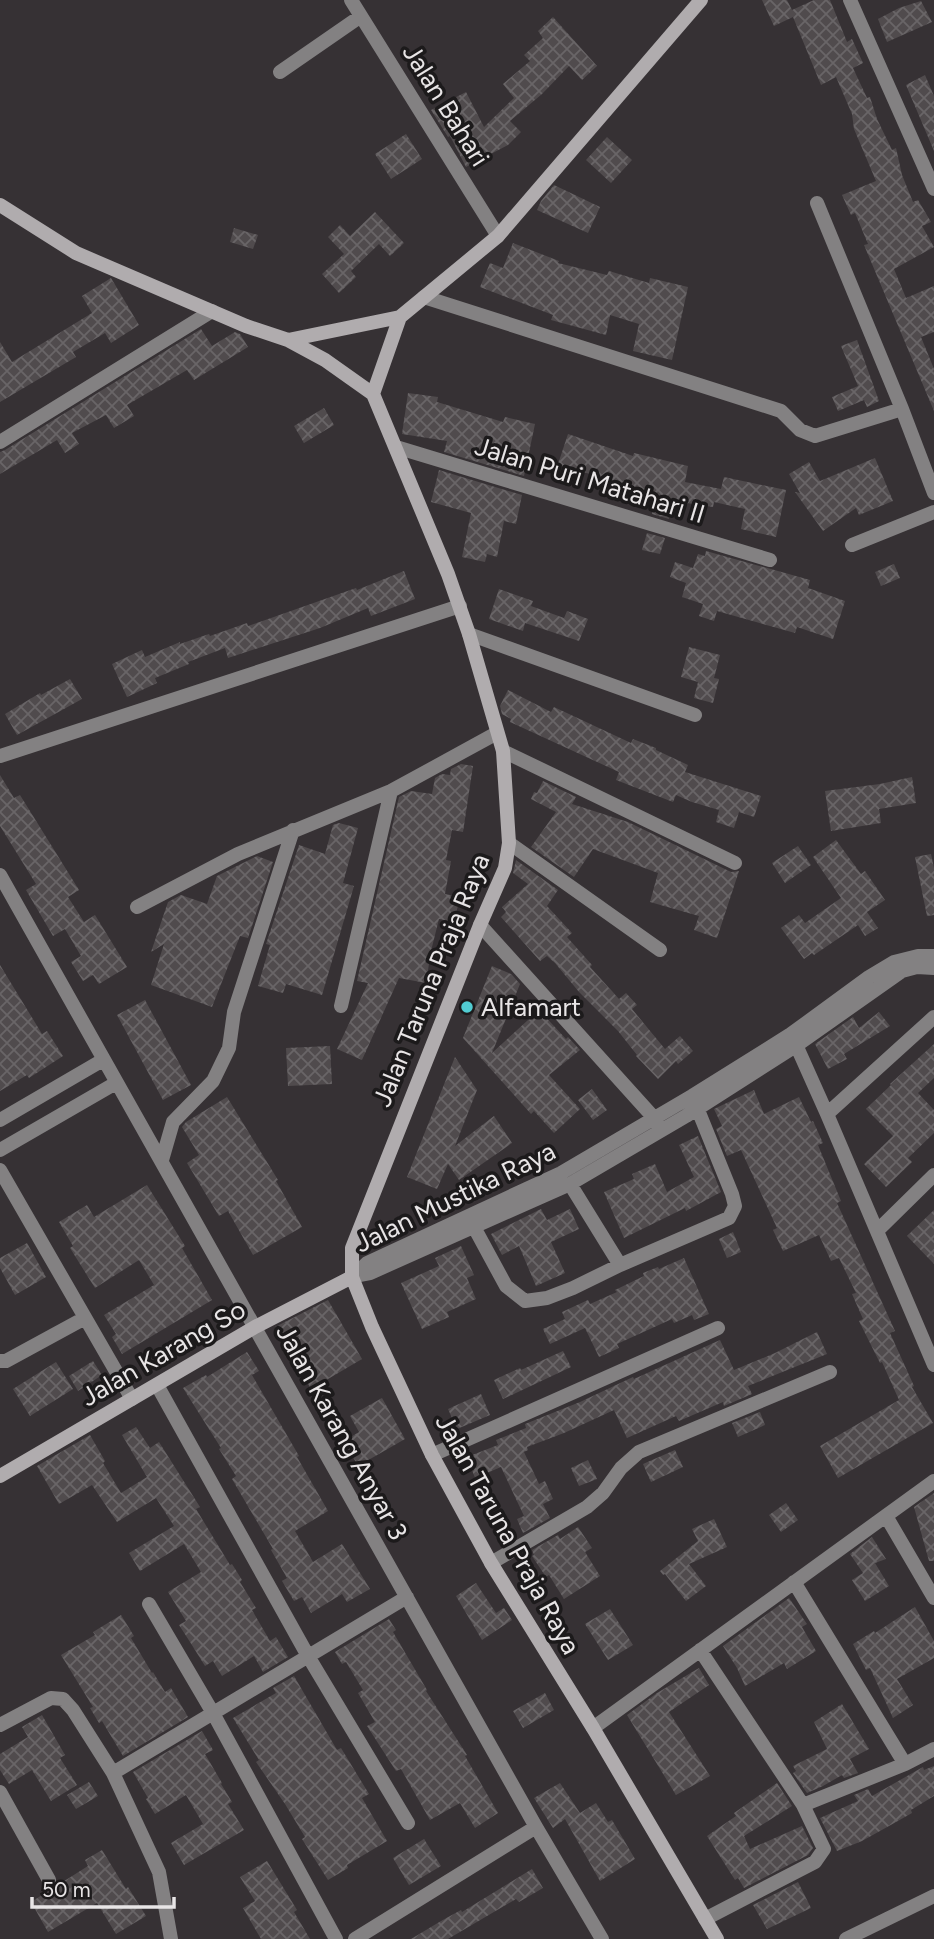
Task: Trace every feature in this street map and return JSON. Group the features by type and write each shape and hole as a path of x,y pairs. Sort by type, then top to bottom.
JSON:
{"street":[{"name":"Jalan Bahari","path":"351,0 498,236"},
{"path":"288,340 400,317 425,297 498,236 701,0"},
{"path":"850,0 934,189"},
{"path":"280,72 361,16"},
{"path":"817,203 934,493"},
{"path":"0,205 76,253 246,326 288,340 325,360 373,394 400,317"},
{"path":"425,297 781,411 800,430 815,436 902,409"},
{"path":"0,442 212,312"},
{"name":"Jalan Taruna Praja Raya","path":"373,394 469,634 503,751 509,843 505,868 352,1248 352,1277 372,1327 432,1455 491,1563 593,1728 717,1939"},
{"name":"Jalan Puri Matahari II","path":"396,447 770,559"},
{"path":"852,545 934,512"},
{"path":"0,756 460,606"},
{"path":"469,634 695,715"},
{"path":"136,907 237,854 391,791 497,733"},
{"path":"503,751 735,863"},
{"path":"341,1006 391,791"},
{"path":"162,1160 173,1122 213,1081 229,1048 234,1012 293,830"},
{"path":"509,843 660,950"},
{"name":"Jalan Karang Anyar 3","path":"0,875 536,1827 602,1939"},
{"path":"480,925 658,1125"},
{"name":"Jalan Mustika Raya","path":"794,1040 869,978 894,962 918,956 934,956"},
{"name":"Jalan Mustika Raya","path":"352,1277 370,1273 570,1184 658,1125 902,971 918,967 934,968"},
{"path":"827,1114 934,1017"},
{"path":"794,1040 877,1231 930,1343 934,1365"},
{"path":"0,1120 103,1060"},
{"path":"0,1150 116,1083"},
{"path":"474,1227 506,1286 525,1301 547,1298 573,1288 729,1218 735,1206 732,1194 695,1102"},
{"name":"Jalan Mustika Raya","path":"352,1277 367,1263 658,1125"},
{"path":"0,1170 132,1399"},
{"path":"877,1231 934,1175"},
{"path":"570,1184 620,1265"},
{"name":"Jalan Karang So","path":"0,1476 255,1327 352,1277"},
{"path":"0,1361 6,1361 85,1318"},
{"path":"432,1455 718,1328"},
{"path":"491,1563 587,1507 639,1452 831,1372"},
{"path":"157,1385 308,1656 408,1823"},
{"path":"593,1728 934,1481"},
{"path":"886,1516 934,1598"},
{"path":"794,1583 905,1764"},
{"path":"113,1773 407,1597"},
{"path":"149,1604 213,1713 336,1939"},
{"path":"700,1650 803,1805 824,1849 815,1862 705,1919"},
{"path":"0,1726 51,1698 63,1699 73,1710 113,1773 159,1872 171,1939"},
{"path":"803,1805 905,1764 934,1749"},
{"path":"0,1792 49,1880"},
{"path":"355,1939 536,1827"},
{"path":"846,1939 934,1896"}],"building":[{"path":"762,0 787,0 792,10 814,0 830,0 847,42 852,39 863,63 853,68 867,98 870,97 892,150 896,148 902,175 913,202 918,200 931,222 922,226 934,247 894,269 906,298 934,286 934,332 921,337 934,369 934,411 864,245 868,244 855,213 851,215 842,195 876,181 854,129 852,114 836,77 821,85 793,17 774,26"},
{"path":"921,1 932,22 887,42 878,19"},
{"path":"553,17 597,66 582,80 569,66 510,121 521,132 508,145 466,167 450,136 448,137 431,110 466,92 484,127 514,98 503,84 530,61 524,55 543,38 538,31"},
{"path":"925,75 934,96 934,151 906,85"},
{"path":"406,134 422,159 391,179 375,154"},
{"path":"607,137 632,160 611,183 586,160"},
{"path":"554,185 600,207 588,233 537,210"},
{"path":"375,212 404,243 390,256 379,244 351,271 356,277 339,293 322,274 344,254 328,237 340,225 350,236"},
{"path":"234,228 258,235 253,249 230,242"},
{"path":"513,243 559,261 558,263 607,275 609,271 649,283 650,278 688,287 672,360 633,351 639,324 610,315 606,335 551,320 553,315 480,287 490,263 503,268"},
{"path":"111,278 139,325 111,343 105,333 73,352 76,357 0,402 0,342 12,362 92,313 82,296"},
{"path":"201,329 212,346 235,332 240,334 248,347 194,380 187,370 127,405 134,416 114,428 106,415 72,433 79,444 65,453 57,440 0,474 0,452"},
{"path":"857,340 879,401 867,407 864,400 838,411 832,397 858,386 841,346"},
{"path":"408,393 438,397 437,402 503,422 505,417 535,424 524,476 444,452 447,441 402,434"},
{"path":"324,408 334,425 304,443 294,426"},
{"path":"568,434 633,456 634,453 688,466 685,482 721,489 724,477 786,490 776,537 741,529 745,509 714,502 713,507 673,501 669,519 652,514 654,503 637,499 639,491 575,469 571,482 554,476"},
{"path":"875,458 893,501 859,515 856,508 823,531 795,492 800,493 789,474 809,462 820,481"},
{"path":"439,470 522,495 516,524 504,521 497,557 487,554 485,562 462,557 471,513 431,502"},
{"path":"647,533 665,538 660,554 642,550"},
{"path":"706,551 810,580 808,588 845,601 833,639 797,627 795,633 717,611 714,621 699,616 703,604 682,597 686,583 670,577 675,562 693,568 698,554 705,556"},
{"path":"894,564 900,578 881,586 875,572"},
{"path":"404,571 415,599 371,616 368,608 320,628 228,658 225,648 155,678 157,683 127,697 112,664 142,650 145,657 180,642 209,634 210,636 247,623 248,626 356,588 357,590"},
{"path":"499,589 533,601 531,606 564,618 567,611 588,619 579,641 525,623 523,631 489,619"},
{"path":"689,647 720,655 714,678 719,679 713,703 694,698 698,682 681,677"},
{"path":"70,679 82,699 17,735 5,714"},
{"path":"508,690 551,712 554,707 631,743 633,739 656,748 688,765 685,772 761,796 754,817 739,812 734,828 716,822 719,810 676,795 673,802 616,780 619,772 510,722 511,719 502,714 500,706"},
{"path":"461,764 473,766 463,832 452,830 446,860 451,861 445,894 460,897 454,922 439,919 426,983 399,978 362,1060 337,1049 368,983 357,981 399,797 411,791 432,794 435,778 442,774 450,775 451,769"},
{"path":"0,775 14,798 20,795 79,890 68,897 84,922 95,915 127,967 99,984 93,975 83,981 71,962 81,956 65,929 53,936 26,890 36,884 0,826"},
{"path":"912,777 916,803 879,809 881,823 831,831 825,791"},
{"path":"543,781 576,797 572,804 628,822 731,872 739,871 717,938 694,930 699,916 650,902 658,873 593,849 574,877 531,847 556,812 531,799"},
{"path":"339,823 358,828 343,883 354,886 322,995 286,984 283,993 258,986 270,945 266,944 299,845 325,854 333,825"},
{"path":"836,840 861,874 865,871 885,900 867,912 878,928 865,936 858,925 804,959 781,928 799,915 805,923 841,898 813,857"},
{"path":"798,846 811,865 785,883 772,863"},
{"path":"931,854 934,868 934,915 927,916 915,857"},
{"path":"257,856 273,862 248,938 240,936 212,1007 151,985 164,944 151,952 168,902 181,895 207,904 217,876"},
{"path":"516,860 558,890 547,906 572,933 567,937 619,999 626,993 637,1005 632,1009 665,1049 680,1036 693,1051 678,1064 676,1061 658,1079 555,963 547,956 540,961 501,917 506,912 502,907 528,884 513,873"},
{"path":"0,965 42,1034 47,1031 63,1056 29,1078 27,1075 0,1091"},
{"path":"492,966 511,974 520,984 492,1053 539,1010 580,1050 549,1075 580,1109 554,1133 534,1111 531,1114 463,1038"},
{"path":"145,1000 191,1085 163,1100 117,1015"},
{"path":"879,1012 890,1026 844,1054 847,1059 828,1069 815,1044 853,1017 859,1028"},
{"path":"934,1044 934,1078 918,1093 934,1110 934,1133 908,1158 912,1162 886,1187 864,1164 893,1136 866,1109"},
{"path":"330,1046 332,1084 288,1086 286,1048"},
{"path":"455,1057 477,1090 455,1146 494,1116 512,1143 459,1180 448,1164 437,1189 407,1177"},
{"path":"592,1089 607,1110 593,1120 578,1100"},
{"path":"754,1090 764,1114 799,1097 811,1122 813,1121 823,1143 818,1145 841,1201 837,1203 895,1331 890,1333 914,1386 912,1387 933,1423 838,1478 820,1446 899,1400 859,1321 863,1319 852,1294 856,1293 839,1258 831,1261 819,1235 783,1251 773,1230 777,1228 741,1150 727,1156 716,1129 722,1126 714,1109"},
{"path":"227,1097 278,1180 276,1181 302,1227 253,1255 228,1211 219,1216 187,1163 199,1155 182,1127"},
{"path":"698,1136 721,1192 686,1211 685,1208 624,1238 604,1192 634,1179 632,1174 655,1164 667,1192 694,1177 679,1145"},
{"path":"147,1185 185,1246 182,1248 212,1300 122,1354 112,1337 116,1334 104,1315 154,1285 139,1260 95,1288 70,1248 73,1246 59,1222 87,1205 94,1217"},
{"path":"541,1209 547,1220 570,1209 579,1229 551,1242 565,1273 536,1286 519,1246 502,1255 491,1234"},
{"path":"934,1210 934,1264 907,1236"},
{"path":"733,1232 741,1252 727,1258 719,1239"},
{"path":"27,1243 46,1277 15,1295 0,1268 0,1258"},
{"path":"461,1246 474,1275 467,1278 476,1299 447,1312 449,1317 422,1329 401,1283 439,1266 435,1258"},
{"path":"684,1258 709,1314 694,1320 692,1315 674,1323 672,1319 617,1344 619,1348 599,1357 585,1328 550,1344 543,1329 565,1319 562,1312 588,1300 590,1304 617,1292 615,1290 644,1276 643,1273"},
{"path":"328,1300 362,1359 311,1389 275,1327"},
{"path":"817,1332 827,1354 748,1386 752,1394 724,1406 723,1402 679,1421 676,1416 627,1438 614,1410 527,1447 528,1450 524,1452 539,1484 545,1481 553,1499 543,1504 550,1518 523,1533 517,1519 524,1516 501,1467 475,1478 467,1457 498,1445 496,1440 526,1428 525,1424 633,1377 634,1379 720,1340 734,1370"},
{"path":"563,1351 571,1367 503,1399 494,1380"},
{"path":"247,1352 259,1371 252,1375 328,1511 295,1531 313,1562 342,1544 370,1589 347,1602 342,1594 311,1613 302,1597 294,1601 282,1581 287,1578 271,1550 273,1549 232,1479 236,1476 183,1388 206,1375 207,1377"},
{"path":"93,1361 102,1375 78,1391 69,1376"},
{"path":"56,1362 73,1389 30,1416 13,1389"},
{"path":"481,1394 490,1415 457,1429 448,1409"},
{"path":"382,1398 405,1439 358,1466 344,1441 359,1432 350,1416"},
{"path":"760,1412 765,1425 738,1437 732,1423"},
{"path":"136,1427 150,1448 159,1442 200,1507 196,1509 242,1580 240,1582 256,1608 252,1610 270,1641 276,1637 288,1657 263,1672 254,1656 222,1676 213,1661 205,1666 179,1625 186,1621 168,1592 201,1572 184,1544 140,1571 129,1553 174,1526 156,1498 117,1522 92,1485 59,1504 37,1466 90,1435 121,1493 147,1477 122,1435"},
{"path":"675,1450 683,1467 651,1482 643,1464"},
{"path":"588,1460 597,1479 579,1486 571,1468"},
{"path":"934,1493 934,1561 929,1561 914,1507"},
{"path":"786,1503 798,1520 781,1532 769,1515"},
{"path":"714,1519 727,1547 689,1564 706,1586 686,1601 660,1571 698,1541 692,1529"},
{"path":"578,1527 592,1548 585,1552 600,1576 564,1599 549,1575 546,1577 532,1556 532,1550 558,1535 560,1539"},
{"path":"872,1537 886,1559 875,1563 889,1586 865,1601 852,1580 863,1573 850,1554"},
{"path":"476,1583 496,1613 504,1608 512,1620 482,1640 456,1596"},
{"path":"789,1598 807,1624 802,1627 816,1651 787,1669 784,1663 745,1686 723,1646"},
{"path":"915,1607 934,1641 934,1658 897,1679 913,1705 893,1718 870,1668 866,1670 853,1644"},
{"path":"610,1609 633,1645 608,1660 585,1624"},
{"path":"121,1615 152,1673 165,1692 171,1688 188,1717 123,1756 102,1721 99,1723 90,1708 93,1707 61,1655 95,1635 93,1632"},
{"path":"389,1619 396,1630 393,1632 426,1691 467,1755 465,1756 498,1813 475,1828 460,1803 430,1820 401,1769 396,1771 367,1726 375,1722 358,1693 363,1690 346,1662 342,1664 335,1652"},
{"path":"699,1668 709,1685 669,1712 710,1776 676,1795 627,1715"},
{"path":"294,1676 337,1750 341,1748 369,1794 362,1798 387,1841 328,1880 302,1839 305,1837 285,1804 256,1762 259,1760 233,1718 276,1693 273,1688"},
{"path":"545,1693 554,1710 523,1728 513,1711"},
{"path":"842,1704 869,1749 850,1759 858,1773 844,1778 842,1775 807,1793 793,1773 796,1771 793,1766 827,1749 814,1722"},
{"path":"42,1715 65,1755 60,1758 77,1785 51,1801 32,1770 9,1784 0,1770 0,1754 28,1737 22,1727"},
{"path":"202,1731 213,1750 205,1754 232,1802 228,1804 244,1830 184,1865 171,1843 203,1824 186,1795 155,1814 133,1772"},
{"path":"934,1766 934,1796 911,1810 912,1813 862,1841 837,1851 820,1818 858,1801 854,1795 868,1789 872,1796 923,1767 924,1770"},
{"path":"89,1782 98,1796 76,1809 67,1795"},
{"path":"560,1783 580,1813 596,1803 608,1822 612,1820 635,1859 600,1881 565,1819 553,1828 534,1798"},
{"path":"777,1783 792,1806 744,1836 750,1849 802,1826 813,1848 808,1855 744,1888 738,1878 735,1880 707,1836"},
{"path":"424,1839 441,1866 409,1885 393,1858"},
{"path":"102,1850 146,1916 116,1934 97,1903 48,1932 31,1902 88,1866 85,1860"},
{"path":"267,1861 297,1910 294,1912 310,1939 261,1939 243,1908 255,1901 240,1877"},
{"path":"532,1869 543,1888 519,1902 516,1899 448,1939 411,1939 461,1910 462,1912"},
{"path":"798,1882 811,1908 767,1929 753,1905"}],"place":[{"name":"Alfamart","path":"467,1007"}]}
